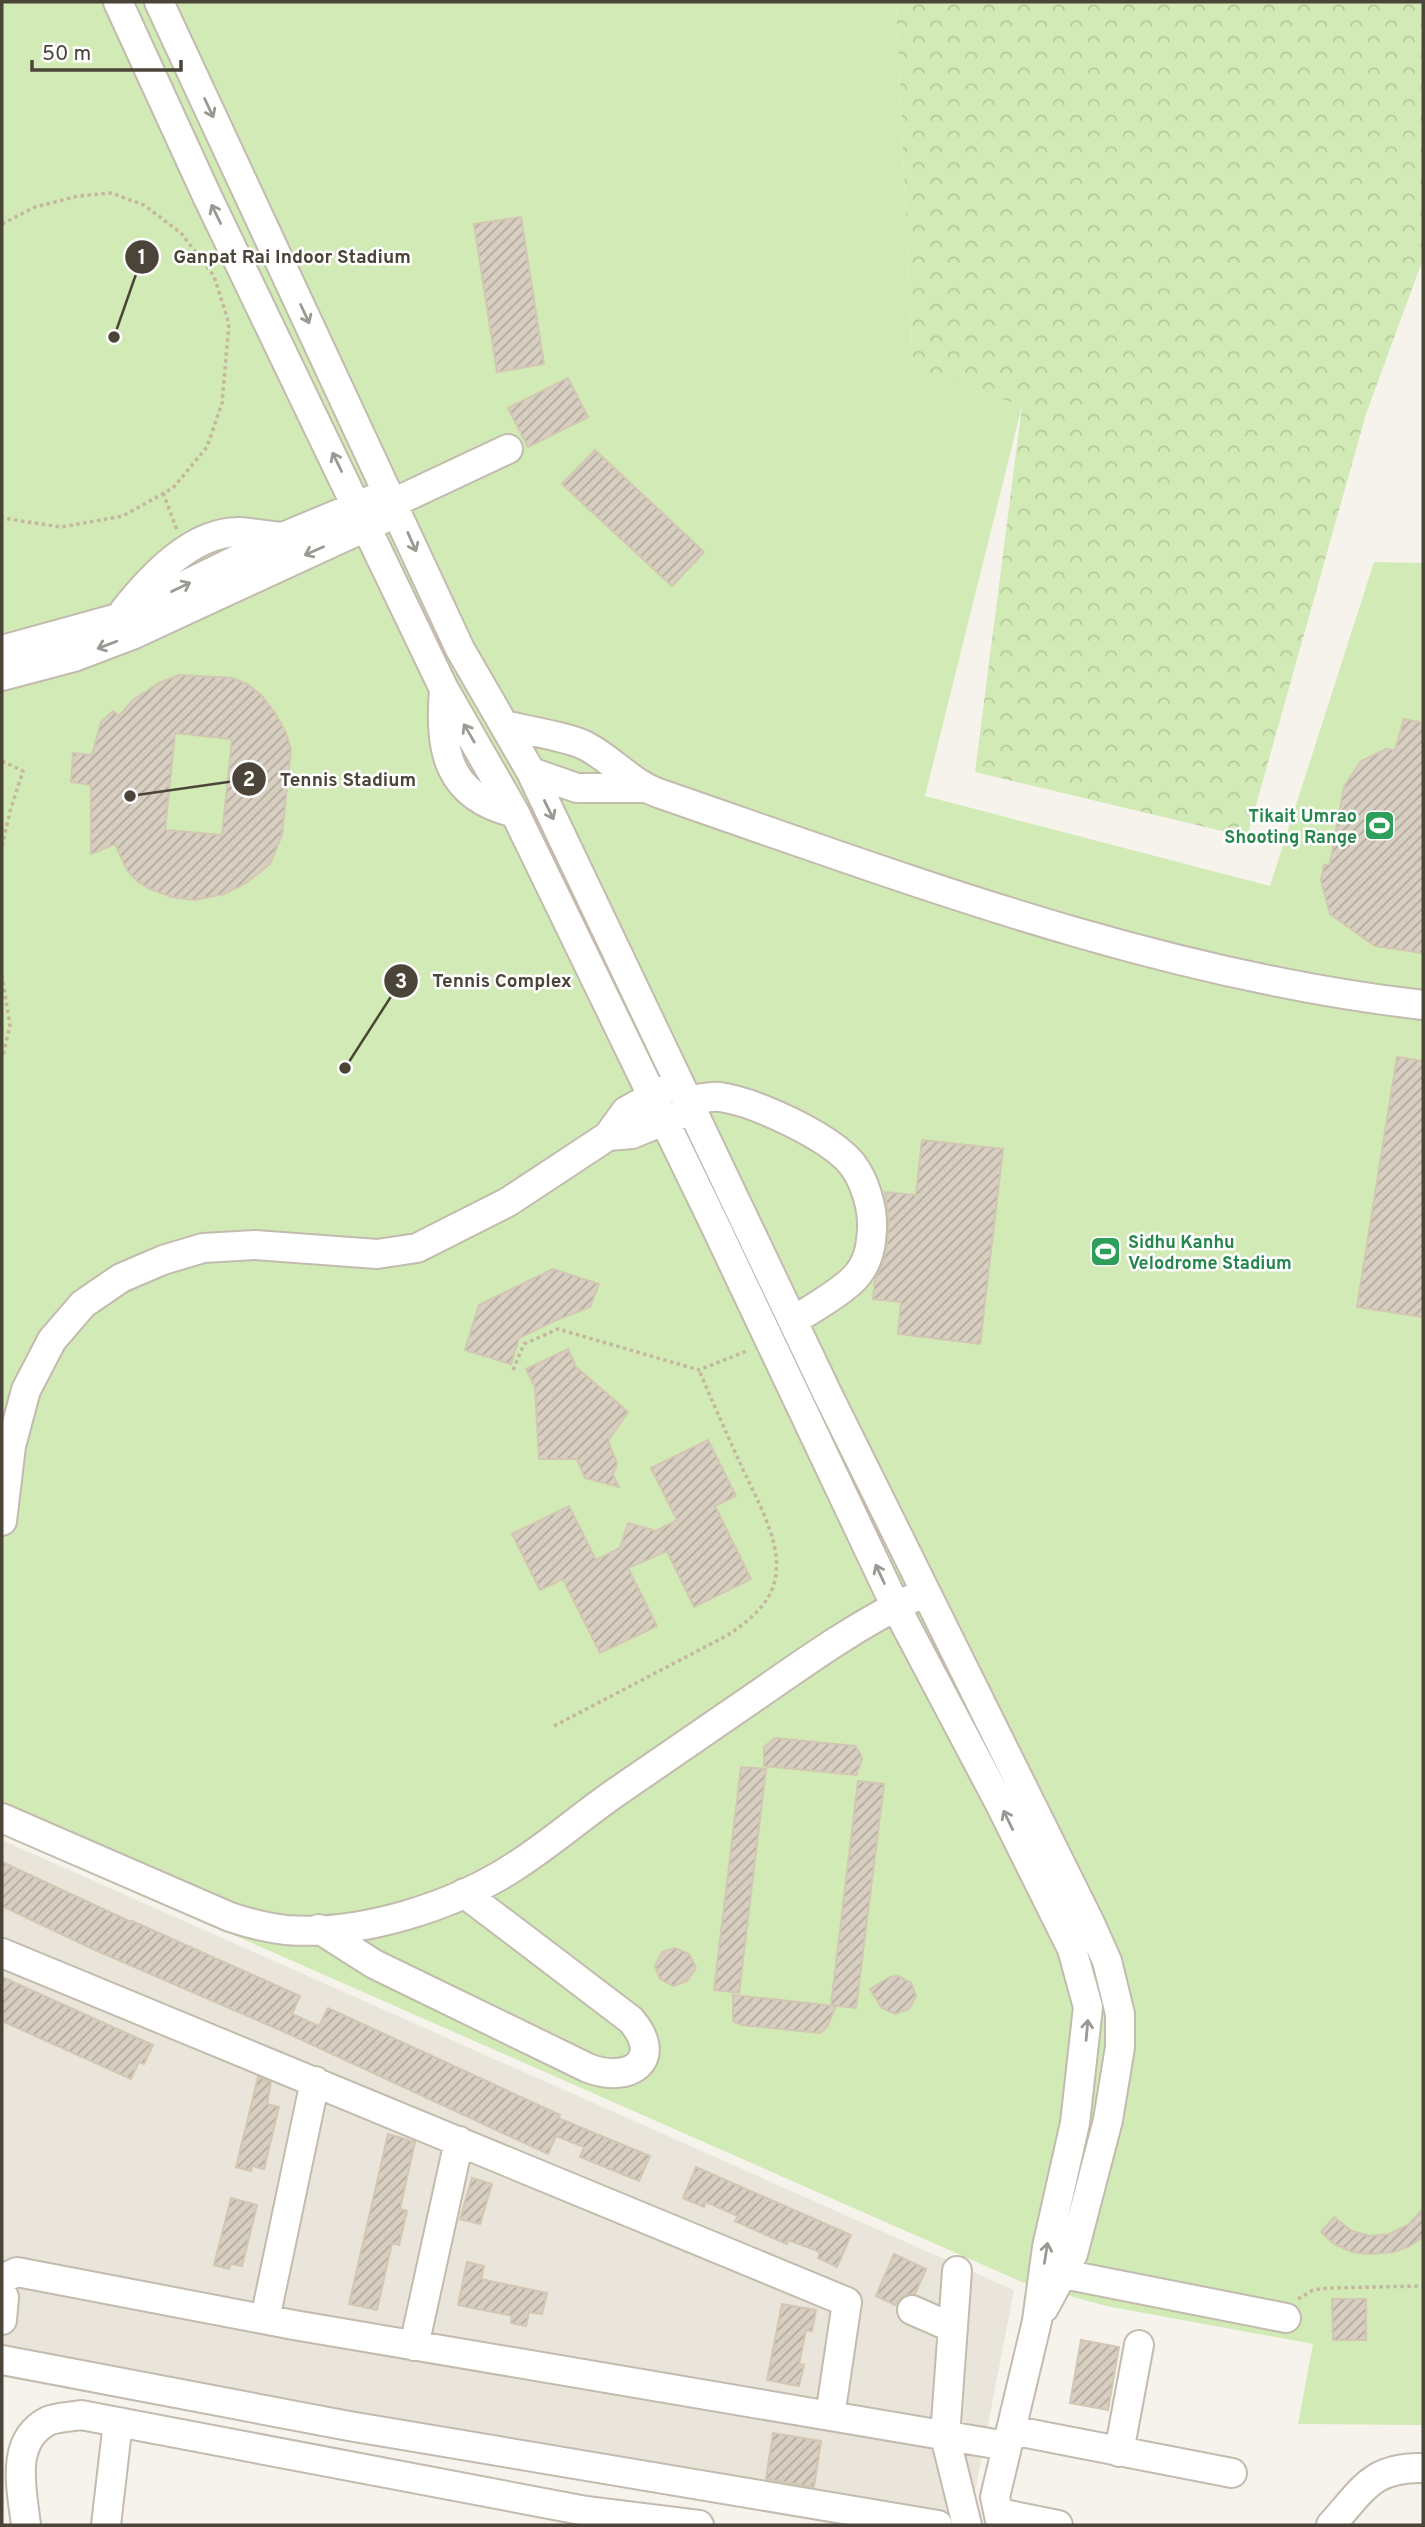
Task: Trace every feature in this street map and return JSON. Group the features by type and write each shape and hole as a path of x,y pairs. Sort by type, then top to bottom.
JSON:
{"street":[{"path":"117,2 207,197 444,689 516,813 896,1606 1000,1804 1072,1949 1088,2007 1075,2123 1047,2247 1037,2321 995,2497 1000,2519 1058,2525"},
{"path":"159,2 460,649 531,772 793,1321 1107,1961 1120,2014 1121,2046 1108,2120 1073,2254 1037,2321"},
{"path":"2,676 74,657 132,635 362,517 508,449"},
{"path":"2,650 118,618 283,537 362,517"},
{"path":"118,618 148,581 167,563 212,538 237,532 283,537"},
{"path":"444,689 443,736 454,774 467,791 493,808 516,813"},
{"path":"504,725 584,745 643,788 1001,911 1124,946 1317,989 1423,1005"},
{"path":"467,791 491,770"},
{"path":"531,772 577,788 643,788"},
{"path":"2,1521 11,1446 26,1390 52,1340 83,1304 121,1278 163,1260 203,1248 255,1245 377,1254 417,1248 508,1202 608,1136 632,1134 659,1109 687,1097 717,1097 738,1101 805,1129 852,1164 867,1193 872,1220 871,1251 858,1275 793,1321"},
{"path":"2,1818 230,1917 258,1926 288,1930 319,1929 355,1927 390,1919 464,1893 517,1865 820,1651 896,1606 926,1592"},
{"path":"319,1929 374,1964 587,2068 613,2075 633,2069 641,2061 646,2046 644,2037 631,2020 464,1893"},
{"path":"2,1952 848,2302 830,2416"},
{"path":"265,2319 315,2081"},
{"path":"414,2346 459,2141"},
{"path":"957,2271 945,2436 967,2525"},
{"path":"2,2278 17,2272 414,2346 945,2436 1009,2438 1119,2452 1232,2473"},
{"path":"1063,2274 1286,2318"},
{"path":"2,2293 2,2320"},
{"path":"912,2310 953,2329"},
{"path":"1119,2452 1139,2344"},
{"path":"2,2360 349,2426 938,2525"},
{"path":"26,2525 21,2459 32,2433 50,2420 80,2415 586,2518 699,2525"},
{"path":"106,2525 118,2422"},
{"path":"1331,2525 1377,2477 1397,2469 1423,2468"}],"path":[{"path":"2,224 35,207 111,192 144,205 181,233 214,276 229,324 222,403 207,447 173,488 123,516 61,527 2,518"},
{"path":"163,493 185,552"},
{"path":"2,761 23,771 2,847"},
{"path":"2,975 10,1026 2,1059"},
{"path":"513,1370 524,1344 558,1329 699,1370 770,1342"},
{"path":"554,1726 728,1635 751,1619 767,1599 773,1586 776,1574 773,1540 699,1370"},
{"path":"1286,2318 1295,2301 1313,2290 1423,2286"}],"shaded area":[{"path":"2,1840 1014,2290 974,2497 936,2516 20,2357 2,2380"}],"green space":[{"path":"2,2 896,2 913,368 1022,406 925,796 1270,886 1374,562 1423,563 1423,2425 1298,2424 1313,2344 1106,2306 1024,2283 2,1833"},
{"path":"896,2 1423,2 1423,259 1366,414 1247,837 975,772 1022,406 913,369"}],"building":[{"path":"521,217 544,364 497,372 474,224"},
{"path":"568,378 588,417 528,447 508,408"},
{"path":"595,450 704,552 672,586 562,484"},
{"path":"179,675 232,678 247,684 261,695 286,733 291,750 282,835 270,864 246,883 224,894 194,900 172,897 137,881 127,870 115,844 91,854 91,785 71,782 73,753 92,755 101,722 113,711 119,716 133,700 159,683","holes":["175,733 232,739 222,835 165,830"]},
{"name":"Tikait Umrao Shooting Range","path":"1404,719 1423,723 1423,953 1375,946 1330,914 1321,880 1324,865 1330,864 1344,787 1361,761 1386,749 1395,750"},
{"path":"1397,1057 1423,1061 1423,1317 1357,1307"},
{"path":"922,1140 1003,1149 980,1344 898,1334 901,1302 873,1299 875,1279 883,1263 887,1243 889,1221 885,1192 916,1195"},
{"path":"553,1269 599,1284 590,1307 519,1338 511,1364 465,1350 479,1305"},
{"path":"568,1349 576,1367 628,1412 608,1441 617,1463 613,1475 619,1487 585,1478 577,1459 539,1459 535,1387 526,1369"},
{"path":"708,1440 736,1496 715,1506 751,1579 694,1607 667,1551 628,1568 657,1626 600,1653 563,1579 540,1590 512,1534 569,1506 596,1560 620,1548 628,1523 656,1531 677,1520 651,1468"},
{"path":"775,1738 855,1746 862,1760 856,1775 764,1766 764,1747"},
{"path":"741,1767 766,1769 739,1993 714,1990"},
{"path":"858,1781 884,1784 856,2008 831,2005"},
{"path":"2,1862 300,1996 292,2014 319,2026 328,2008 560,2115 558,2118 650,2156 639,2181 580,2157 584,2147 556,2136 548,2154 289,2034 95,1950 2,1906"},
{"path":"675,1948 689,1954 696,1968 687,1981 673,1986 660,1979 655,1966 662,1952"},
{"path":"898,1976 911,1983 916,1996 909,2009 895,2014 882,2008 870,1989 890,1977"},
{"path":"2,1977 153,2045 144,2064 139,2062 131,2079 2,2021"},
{"path":"733,1995 836,2006 827,2027 820,2033 742,2025 733,2021"},
{"path":"258,2077 271,2082 267,2104 279,2107 264,2169 252,2166 251,2171 236,2167"},
{"path":"388,2134 415,2142 400,2209 407,2211 399,2245 392,2243 377,2310 349,2304"},
{"path":"696,2167 851,2235 837,2267 818,2258 820,2252 788,2240 787,2244 766,2235 735,2221 738,2216 706,2202 704,2207 683,2198"},
{"path":"472,2178 492,2184 480,2224 460,2219"},
{"path":"231,2198 257,2205 242,2266 231,2264 229,2269 214,2265"},
{"path":"1423,2209 1423,2237 1408,2247 1393,2252 1352,2252 1334,2244 1321,2232 1334,2217 1352,2231 1370,2236 1389,2234 1408,2225"},
{"path":"894,2254 926,2269 915,2294 903,2296 895,2305 876,2296"},
{"path":"467,2262 484,2266 481,2279 547,2293 542,2314 529,2312 526,2326 511,2323 512,2316 458,2305"},
{"path":"1332,2299 1366,2299 1366,2340 1333,2340"},
{"path":"782,2304 816,2310 812,2331 806,2330 799,2364 804,2365 799,2386 767,2380"},
{"path":"1081,2340 1119,2347 1108,2410 1070,2403"},
{"path":"773,2433 821,2441 814,2487 766,2479"}],"place":[{"name":"Ganpat Rai Indoor Stadium","path":"114,337"},
{"name":"Tennis Stadium","path":"130,796"},
{"name":"Tikait Umrao Shooting Range","path":"1380,826"},
{"name":"Tennis Complex","path":"345,1068"},
{"name":"Sidhu Kanhu Velodrome Stadium","path":"1105,1252"}]}
